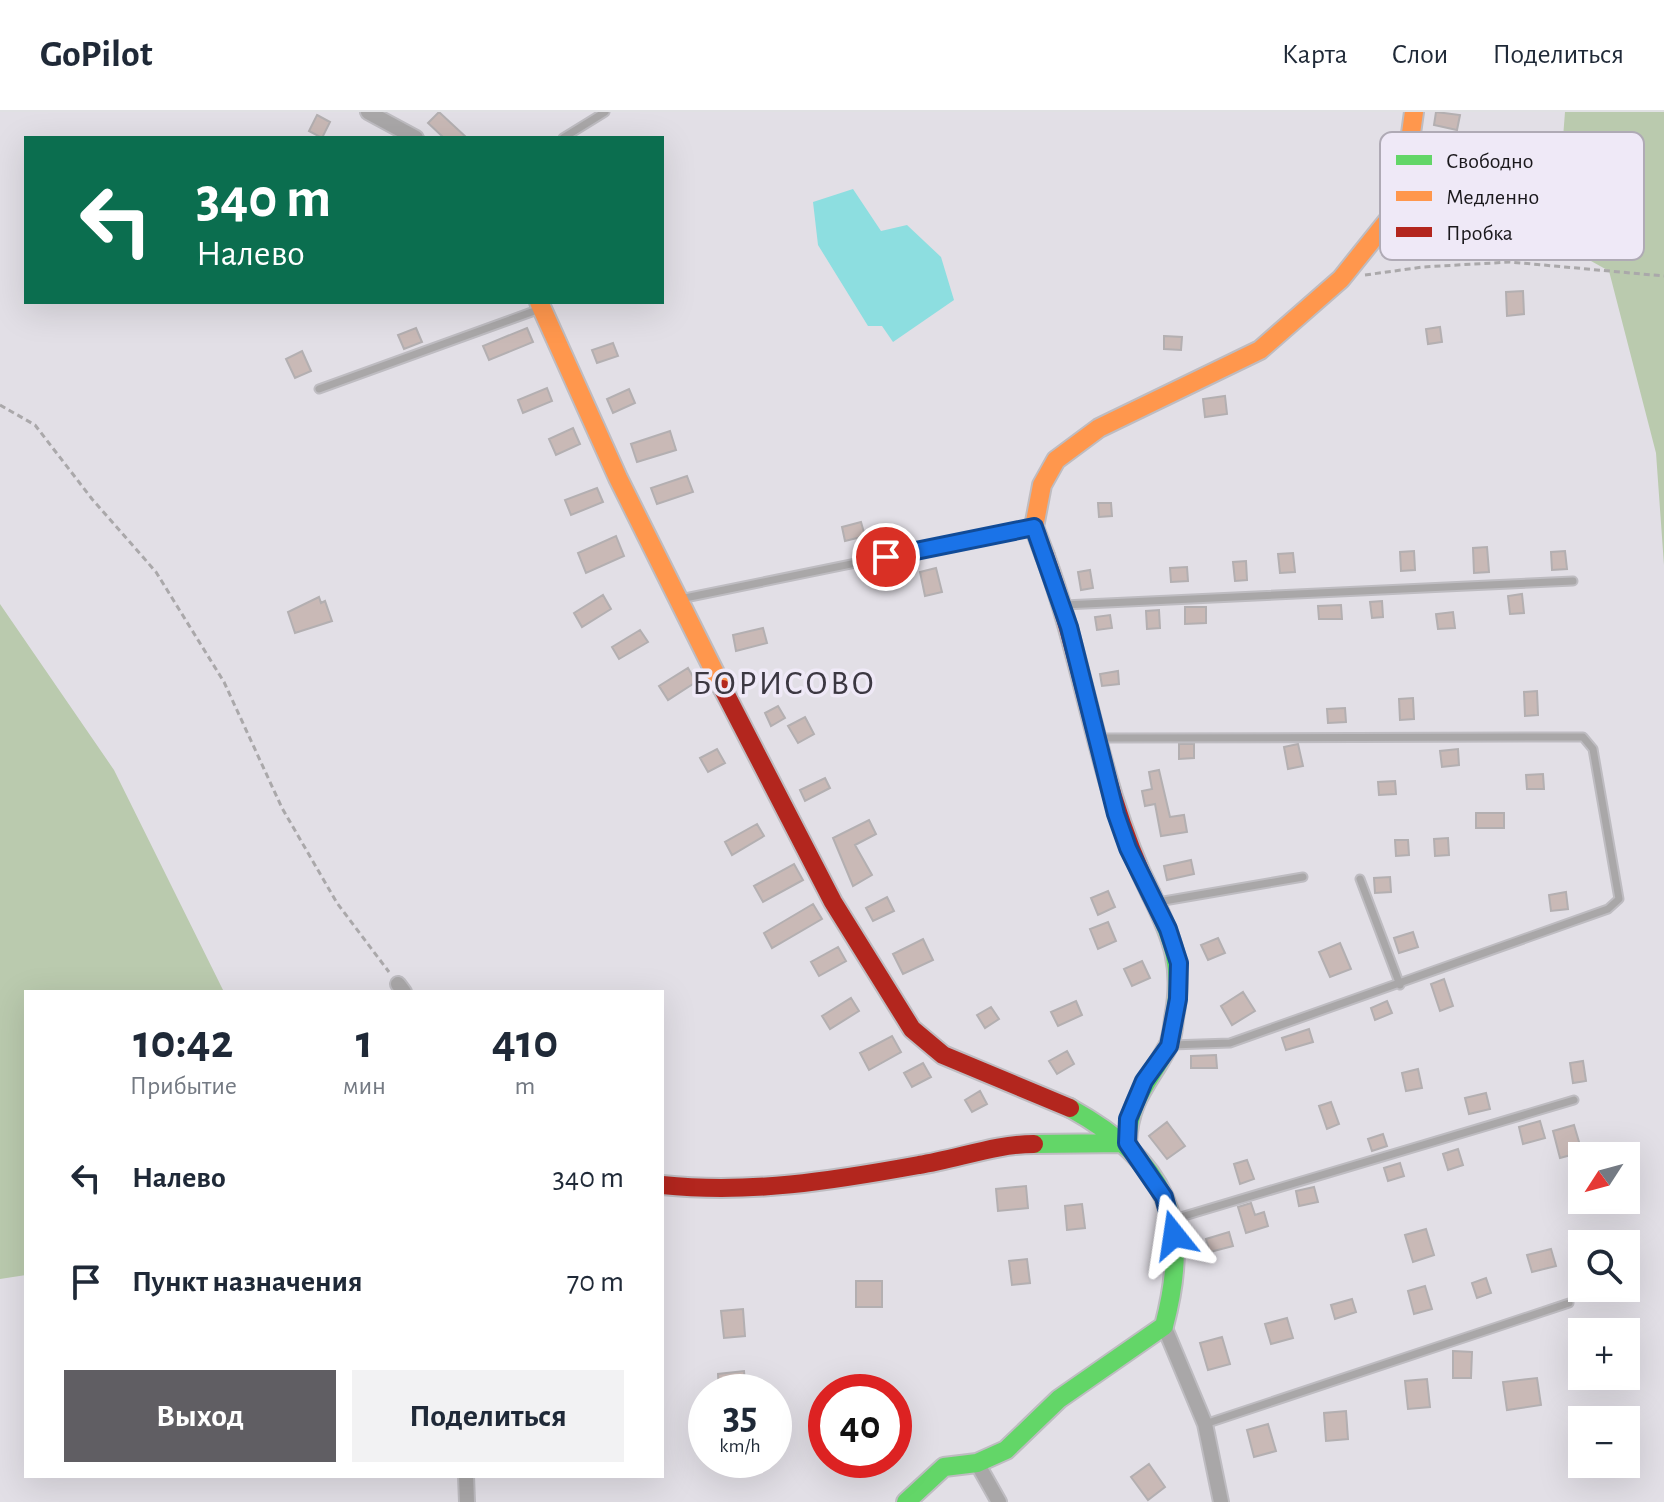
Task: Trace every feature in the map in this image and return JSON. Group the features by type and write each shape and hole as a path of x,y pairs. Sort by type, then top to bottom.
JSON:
{"street":[{"path":"368,112 412,136"},
{"path":"1411,132 1414,112"},
{"path":"1127,1143 1128,1119 1144,1081 1169,1046 1178,999 1179,963 1155,902 1128,848 1063,605 1034,527 1042,485 1056,460 1099,428 1260,350 1341,279 1380,230"},
{"path":"541,305 610,464 851,938 911,1029 932,1051 1047,1096 1088,1117 1127,1143 1152,1176 1172,1219 1175,1278 1164,1326 1205,1424 1221,1502"},
{"path":"664,1185 720,1191 787,1186 922,1165 1015,1144 1127,1143"},
{"path":"906,1502 944,1467 977,1463 1006,1450 1059,1399 1164,1326"},
{"path":"977,1463 999,1502"},
{"path":"466,1478 467,1502"}],"lane":[{"path":"566,136 605,112"},
{"path":"319,389 541,305"},
{"path":"678,599 1034,527"},
{"path":"1063,605 1573,581"},
{"path":"1098,738 1583,737 1593,749 1619,899 1608,909 1230,1043 1169,1046"},
{"path":"1155,902 1303,877"},
{"path":"1360,879 1400,985"},
{"path":"1172,1219 1574,1100"},
{"path":"1205,1424 1569,1303"}],"path":[{"path":"1341,279 1423,267 1510,262 1664,276"},
{"path":"0,405 35,425 92,499 156,572 224,682 282,808 337,903 401,988"}],"green space":[{"path":"1565,112 1664,112 1664,565 1656,453 1609,271 1589,260 1644,260 1644,132 1563,132"},
{"path":"0,604 114,770 223,990 24,990 24,1275 0,1279"}],"water":[{"path":"853,189 881,231 907,225 941,257 954,300 893,342 882,326 868,326 818,245 813,202"}],"building":[{"path":"439,112 465,136 442,136 428,123"},
{"path":"1436,112 1460,115 1457,130 1434,125"},
{"path":"317,115 330,122 323,136 309,131"},
{"path":"1523,291 1524,314 1507,316 1506,292"},
{"path":"1440,327 1442,342 1428,344 1426,329"},
{"path":"416,328 422,342 404,349 398,335"},
{"path":"527,328 533,342 489,360 483,346"},
{"path":"1164,336 1182,337 1181,350 1164,349"},
{"path":"613,343 618,356 597,363 592,350"},
{"path":"302,351 311,371 295,378 286,359"},
{"path":"547,388 552,401 523,413 518,400"},
{"path":"629,389 635,403 613,413 607,399"},
{"path":"1225,396 1227,414 1205,417 1203,399"},
{"path":"573,428 580,444 556,455 549,439"},
{"path":"670,431 676,450 637,462 631,444"},
{"path":"687,476 693,492 657,504 651,488"},
{"path":"597,488 603,502 571,515 565,500"},
{"path":"1098,503 1111,503 1112,516 1099,517"},
{"path":"861,522 865,536 845,541 842,527"},
{"path":"616,536 624,556 586,573 578,553"},
{"path":"1487,547 1489,572 1474,573 1473,548"},
{"path":"1414,551 1415,570 1401,571 1400,552"},
{"path":"1565,551 1567,569 1552,570 1551,552"},
{"path":"1293,553 1295,572 1280,573 1278,554"},
{"path":"1246,561 1247,580 1235,581 1233,562"},
{"path":"1187,567 1188,581 1171,582 1170,568"},
{"path":"936,568 942,592 925,596 920,572"},
{"path":"1090,570 1093,588 1081,590 1078,572"},
{"path":"1522,594 1524,613 1510,614 1508,596"},
{"path":"603,595 611,609 582,627 574,613"},
{"path":"319,597 321,603 325,601 332,621 295,633 288,612"},
{"path":"1382,601 1383,617 1372,618 1370,602"},
{"path":"1341,605 1342,619 1319,619 1318,606"},
{"path":"1185,607 1206,607 1206,623 1185,624"},
{"path":"1159,610 1160,628 1147,629 1146,611"},
{"path":"1453,612 1455,628 1438,629 1436,614"},
{"path":"1110,615 1112,628 1097,630 1095,617"},
{"path":"763,628 767,643 736,651 733,635"},
{"path":"640,630 648,642 619,659 612,647"},
{"path":"688,668 696,682 668,700 659,686"},
{"path":"1118,671 1119,684 1102,686 1100,674"},
{"path":"1537,691 1538,715 1525,716 1524,692"},
{"path":"1413,698 1414,719 1400,720 1399,699"},
{"path":"778,706 785,718 771,726 765,713"},
{"path":"1345,708 1346,722 1328,723 1327,709"},
{"path":"805,717 814,734 798,743 788,726"},
{"path":"1179,744 1194,744 1194,758 1179,759"},
{"path":"1298,744 1303,766 1288,769 1284,747"},
{"path":"717,749 725,763 708,772 700,758"},
{"path":"1458,749 1459,765 1442,767 1440,751"},
{"path":"1159,770 1170,817 1184,815 1187,832 1161,836 1155,804 1145,806 1142,791 1152,789 1149,772"},
{"path":"1543,774 1544,789 1527,789 1526,775"},
{"path":"825,778 830,788 805,801 800,790"},
{"path":"1395,781 1396,794 1379,795 1378,782"},
{"path":"1476,813 1504,813 1504,828 1476,828"},
{"path":"869,820 876,834 855,845 872,875 853,886 833,838"},
{"path":"757,824 764,836 732,855 725,842"},
{"path":"1448,838 1449,855 1435,856 1434,839"},
{"path":"1395,840 1408,840 1409,855 1396,856"},
{"path":"1191,860 1194,874 1167,880 1164,866"},
{"path":"794,864 803,880 763,902 754,886"},
{"path":"1390,877 1391,892 1375,893 1374,878"},
{"path":"1108,891 1115,907 1098,915 1091,898"},
{"path":"1566,892 1568,909 1551,911 1549,895"},
{"path":"887,897 894,911 873,921 866,908"},
{"path":"813,904 822,919 772,948 764,933"},
{"path":"1108,922 1116,941 1098,949 1090,929"},
{"path":"1413,932 1418,947 1399,953 1394,938"},
{"path":"1218,938 1225,953 1208,960 1201,945"},
{"path":"923,939 933,960 903,974 893,954"},
{"path":"1340,943 1351,969 1330,977 1319,952"},
{"path":"838,947 846,961 819,976 811,962"},
{"path":"1142,961 1150,978 1132,986 1124,969"},
{"path":"1444,979 1453,1006 1440,1011 1431,984"},
{"path":"1243,992 1255,1011 1232,1025 1221,1006"},
{"path":"851,998 859,1011 830,1029 822,1016"},
{"path":"1076,1001 1082,1015 1058,1026 1051,1012"},
{"path":"1387,1001 1392,1013 1375,1020 1371,1008"},
{"path":"991,1007 999,1019 985,1028 977,1015"},
{"path":"1309,1029 1313,1042 1286,1050 1282,1038"},
{"path":"892,1036 901,1052 869,1070 860,1053"},
{"path":"1067,1051 1074,1064 1057,1074 1049,1061"},
{"path":"1216,1055 1217,1068 1191,1068 1191,1056"},
{"path":"1583,1061 1586,1081 1573,1083 1570,1063"},
{"path":"923,1063 931,1077 912,1087 904,1073"},
{"path":"1418,1069 1422,1088 1406,1091 1402,1073"},
{"path":"980,1091 987,1104 972,1112 965,1100"},
{"path":"1486,1093 1490,1109 1469,1114 1465,1098"},
{"path":"1331,1102 1339,1124 1327,1129 1319,1106"},
{"path":"1540,1121 1545,1138 1523,1144 1519,1127"},
{"path":"1167,1122 1185,1146 1167,1159 1149,1136"},
{"path":"1574,1125 1579,1142 1568,1142 1568,1156 1560,1158 1553,1131"},
{"path":"1383,1134 1387,1146 1372,1151 1368,1139"},
{"path":"1458,1149 1463,1165 1448,1170 1443,1154"},
{"path":"1247,1160 1254,1179 1240,1184 1234,1164"},
{"path":"1400,1163 1404,1176 1388,1181 1384,1168"},
{"path":"1026,1186 1028,1208 998,1211 996,1189"},
{"path":"1314,1187 1318,1202 1299,1206 1296,1191"},
{"path":"1251,1203 1255,1215 1264,1212 1268,1226 1246,1233 1238,1207"},
{"path":"1082,1204 1085,1228 1067,1230 1065,1206"},
{"path":"1426,1229 1434,1255 1413,1262 1405,1235"},
{"path":"1229,1232 1233,1246 1210,1252 1206,1239"},
{"path":"1551,1249 1556,1266 1532,1272 1527,1255"},
{"path":"1027,1259 1030,1283 1012,1285 1009,1261"},
{"path":"1486,1278 1491,1293 1477,1298 1472,1283"},
{"path":"856,1281 882,1281 882,1307 856,1307"},
{"path":"1425,1286 1432,1309 1414,1314 1408,1291"},
{"path":"1352,1299 1356,1312 1335,1319 1331,1305"},
{"path":"743,1309 745,1336 724,1338 721,1311"},
{"path":"1287,1318 1293,1338 1271,1344 1265,1324"},
{"path":"1222,1337 1230,1364 1208,1370 1200,1343"},
{"path":"1453,1351 1472,1352 1471,1378 1453,1378"},
{"path":"1537,1378 1541,1405 1507,1410 1503,1382"},
{"path":"1427,1379 1430,1407 1408,1409 1405,1381"},
{"path":"1346,1411 1348,1439 1326,1441 1324,1413"},
{"path":"1268,1424 1276,1451 1254,1457 1247,1430"},
{"path":"1149,1464 1165,1487 1148,1500 1131,1477"}],"traffic: fast":[{"path":"1034,1144 1127,1143 1136,1103 1170,1041 1177,1000 1177,968 1171,940 1151,894"},
{"path":"906,1502 944,1467 977,1463 1006,1450 1059,1399 1164,1326 1175,1254 1172,1224 1164,1197 1150,1172 1130,1150 1103,1128 1070,1108"}],"traffic: slow":[{"path":"1411,132 1414,112"},
{"path":"1045,556 1034,527 1042,485 1056,460 1099,428 1260,350 1341,279 1380,230"},
{"path":"540,304 618,478 723,689"}],"traffic: jam":[{"path":"1045,556 1118,812 1151,894"},
{"path":"723,689 833,902 912,1029 943,1055 1070,1108"},
{"path":"664,1185 727,1188 822,1181 1005,1146 1034,1144"}],"district":[{"name":"БОРИСОВО","path":"784,682"}],"route":[{"path":"886,557 1034,527 1063,605 1116,814 1128,848 1168,929 1179,963 1178,999 1169,1046 1144,1081 1128,1119 1127,1143 1164,1197 1174,1235"}]}
